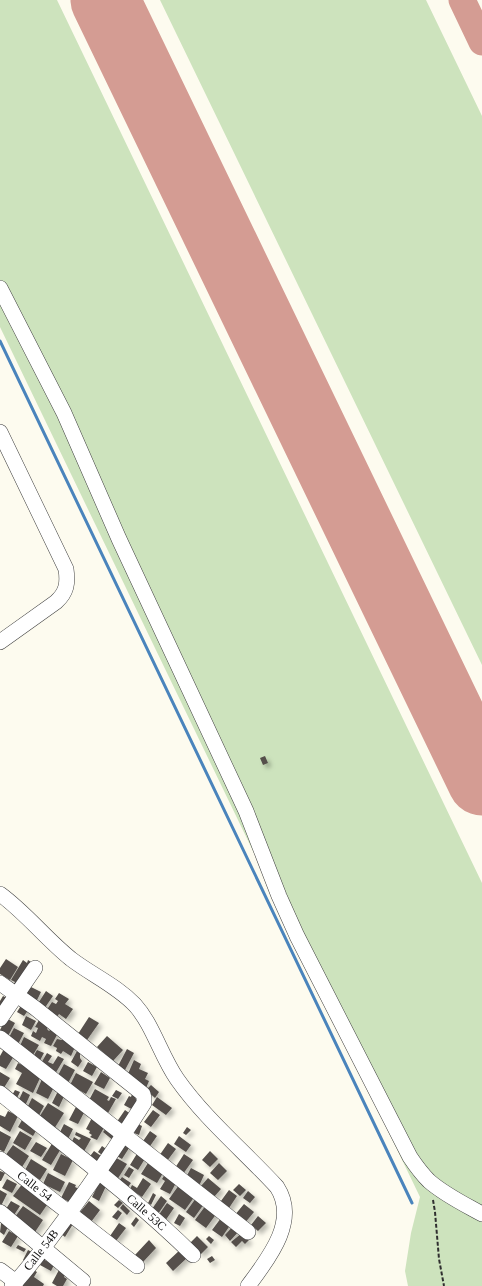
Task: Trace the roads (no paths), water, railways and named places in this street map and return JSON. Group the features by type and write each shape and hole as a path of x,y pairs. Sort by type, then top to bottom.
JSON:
{"street":[{"path":"0,288 64,413 119,539 246,811 279,896 297,936 410,1157 420,1172 430,1182 454,1199 482,1214"},
{"path":"0,432 66,569 68,582 62,596 56,602 0,642"},
{"path":"0,894 21,911 48,939 72,960 121,992 135,1006 147,1023 171,1071 180,1084 231,1142 278,1187 282,1194 286,1211 281,1230 272,1252 248,1286"},
{"path":"0,1019 35,968"},
{"path":"0,983 16,996 35,1008 143,1094 144,1103 69,1214"},
{"path":"0,1038 248,1232"},
{"name":"Calle 53C","path":"0,1093 167,1230 192,1255"},
{"name":"Calle 54","path":"0,1159 137,1266"},
{"path":"0,1212 83,1281"},
{"name":"Calle 54B","path":"14,1284 44,1248 69,1214"},
{"path":"0,1270 14,1284"}],"waterway":[{"path":"0,341 412,1203"}]}
